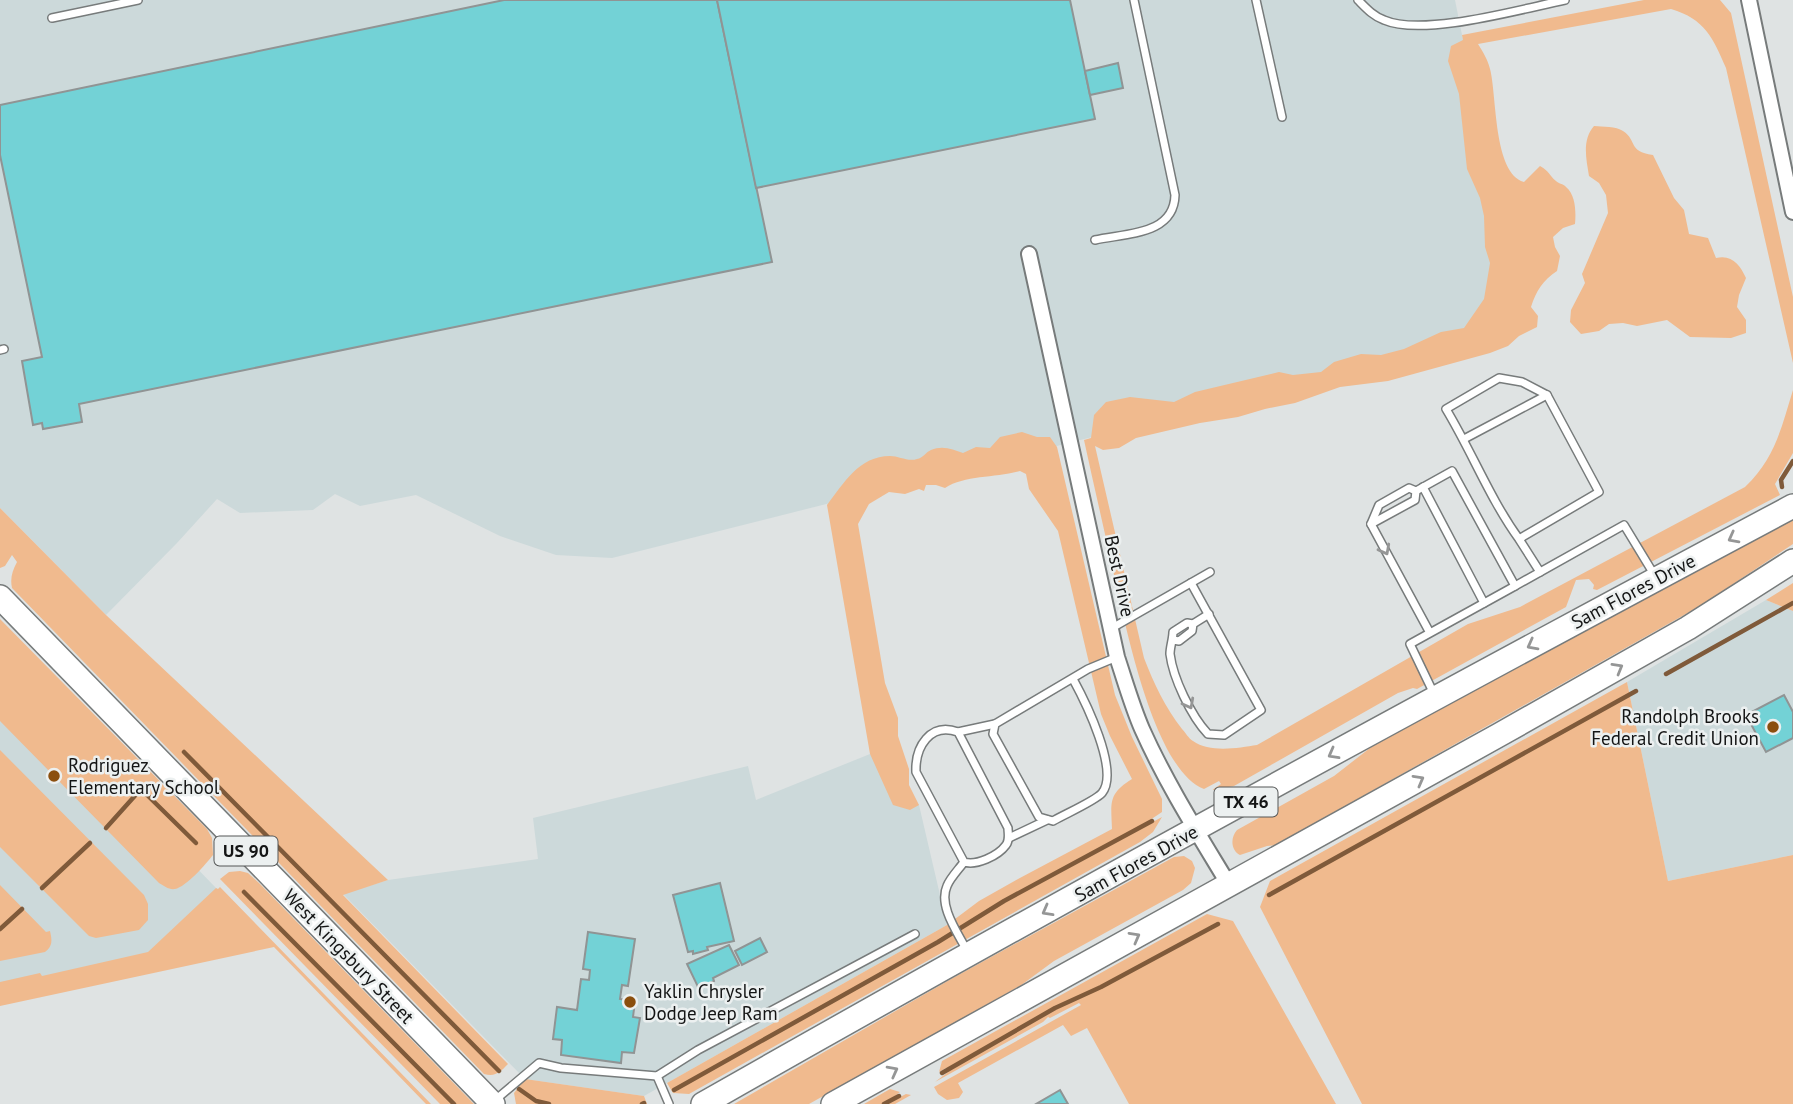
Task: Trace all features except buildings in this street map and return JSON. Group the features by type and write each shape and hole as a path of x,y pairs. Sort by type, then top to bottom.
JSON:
{"main road":[{"name":"Sam Flores Drive","path":"703,1104 1436,698 1793,506"},
{"path":"833,1104 1677,634 1793,561"},
{"name":"West Kingsbury Street","path":"0,597 493,1103"}],"street":[{"path":"1749,0 1793,212"},
{"name":"Best Drive","path":"1030,254 1118,657 1142,729 1229,885"}],"lane":[{"path":"52,18 138,0"},
{"path":"1095,240 1160,226 1174,208 1175,195 1134,0"},
{"path":"1256,0 1282,117"},
{"path":"1358,0 1384,21 1418,27 1565,0"},
{"path":"1518,539 1599,492 1547,396 1522,382 1499,378 1446,409 1507,523 1540,572"},
{"path":"1464,439 1547,396"},
{"path":"1371,524 1379,505 1409,488 1419,489 1452,471 1515,586"},
{"path":"1371,524 1415,499 1419,489"},
{"path":"1419,489 1484,603"},
{"path":"1371,524 1430,633"},
{"path":"1436,698 1410,644 1624,525 1657,579"},
{"path":"1112,628 1210,572"},
{"path":"1191,583 1209,614 1261,710 1224,735 1208,734 1180,686 1170,652 1173,640 1180,641 1192,631 1193,624 1209,614"},
{"path":"958,732 1005,818 1009,838 1006,845 971,865 964,862 916,772 915,760 919,745 926,737 941,730 958,732 995,724 1088,669 1118,657"},
{"path":"995,724 993,734 1039,817 1053,821 1101,794 1108,778 1105,760 1088,708 1073,679"},
{"path":"1009,838 1048,819"},
{"path":"964,862 946,887 945,901 949,917 968,955"},
{"path":"493,1103 540,1063 561,1068 656,1076 698,1050 915,934"},
{"path":"656,1076 669,1104"}],"shaded area":[{"path":"0,0 1455,0 1521,329 612,558 556,555 500,536 416,495 360,506 335,494 313,510 240,513 217,499 106,615 0,508"},
{"path":"1644,0 1720,0 1731,13 1793,297 1793,363 1726,68 1712,39 1700,24 1671,9 1478,44 1490,69 1501,149 1514,176 1524,182 1540,166 1569,190 1575,204 1575,224 1563,228 1553,237 1560,256 1557,271 1541,286 1531,307 1538,316 1537,327 1519,336 1508,346 1490,353 1388,381 1340,387 1295,403 1136,438 1119,448 1103,450 1095,446 1144,658 1165,704 1192,740 1200,745 1216,748 1257,745 1468,624 1520,607 1745,487 1770,454 1793,390 1793,453 1775,484 1780,495 1597,590 1593,589 1594,585 1589,579 1576,580 1566,607 1417,689 1398,693 1234,786 1212,790 1221,784 1219,781 1204,789 1186,776 1169,753 1143,689 1124,619 1084,440 1091,438 1094,415 1106,402 1130,397 1174,402 1195,392 1279,372 1293,375 1321,372 1334,362 1361,354 1381,355 1404,349 1441,332 1464,328 1484,299 1490,263 1485,247 1484,216 1480,198 1467,169 1459,94 1448,61 1451,46 1463,40 1462,35"},
{"path":"1594,126 1620,129 1628,135 1639,151 1653,155 1674,198 1684,210 1689,234 1708,238 1716,258 1731,259 1741,269 1746,278 1737,307 1746,320 1746,333 1731,338 1690,337 1667,320 1637,326 1609,324 1599,331 1581,334 1570,322 1571,310 1585,283 1582,274 1608,213 1606,195 1599,183 1589,176 1586,143"},
{"path":"1022,432 1037,437 1050,437 1057,447 1115,695 1162,799 1162,812 1147,822 1149,824 1162,817 1153,832 1140,842 689,1094 673,1093 667,1083 947,925 979,901 1112,829 1111,812 1115,794 1132,779 1101,714 1058,531 1029,489 1026,474 1020,471 962,481 945,488 926,485 924,491 919,489 905,494 889,492 869,504 858,524 885,683 898,718 898,736 909,769 909,785 919,805 910,810 893,805 870,754 827,505 853,472 879,457 914,460 939,448 963,453 976,447 990,448 1000,437"},
{"path":"0,508 106,615 388,880 343,895 508,1064 503,1069 495,1074 484,1074 12,588 12,575 17,562 12,555 5,566 0,568"},
{"path":"1793,519 1793,544 1700,606 1276,845 1240,855 1233,847 1232,840 1237,830 1334,776 1379,741"},
{"path":"1793,583 1793,611 1766,600"},
{"path":"1766,600 1793,611 1793,855 1668,881 1627,682"},
{"path":"0,619 207,829 212,838 213,855 185,884 173,889 159,883 0,721"},
{"name":"Rodriguez Elementary School","path":"0,664 216,888 265,938 0,995"},
{"path":"1627,682 1668,881 1793,855 1793,1104 1362,1104 1260,907 1270,881"},
{"path":"0,750 144,895 148,904 148,920 139,930 96,938 89,936 0,847"},
{"name":"Yaklin Chrysler Dodge Jeep Ram","path":"870,754 919,805 947,925 644,1096 525,1079 343,894 388,880 538,859 533,818 748,766 756,800"},
{"path":"1184,856 1192,861 1195,868 1191,883 1183,890 1054,961 1020,986 809,1104 734,1104 951,979 1174,857"},
{"path":"229,872 248,873 259,883 474,1104 440,1104 220,879"},
{"path":"0,885 46,932 50,931 51,943 45,952 0,961"},
{"path":"220,887 431,1104 426,1104 274,947 0,1006 0,982 40,973 42,976 148,952"},
{"path":"1207,914 1233,921 1336,1104 1129,1104 1087,1028 1071,1036 1063,1025 958,1083 963,1092 959,1098 947,1100 938,1094 934,1087 1081,1005 1079,1003 1048,1017 935,1082 948,1072 946,1068 939,1072 942,1061"},
{"path":"525,1079 644,1096 647,1104 516,1104 514,1093"},
{"path":"890,1089 900,1092 895,1096 896,1099 906,1094 911,1095 895,1104 864,1104"}],"waterway":[{"path":"1782,487 1781,480 1793,461"},
{"path":"1666,674 1793,603"},
{"path":"1269,895 1636,691"},
{"path":"184,752 499,1071"},
{"path":"106,828 141,789 196,843"},
{"path":"674,1090 938,942 1004,901 1152,821"},
{"path":"42,888 90,843"},
{"path":"244,892 454,1104"},
{"path":"0,929 22,909"},
{"path":"942,1073 1055,1008 1101,987 1218,924"},
{"path":"519,1089 536,1101 549,1104"},
{"path":"884,1104 899,1096"}],"place":[{"name":"Randolph Brooks Federal Credit Union","path":"1773,727"},
{"name":"Rodriguez Elementary School","path":"54,776"},
{"name":"Yaklin Chrysler Dodge Jeep Ram","path":"630,1002"}]}
